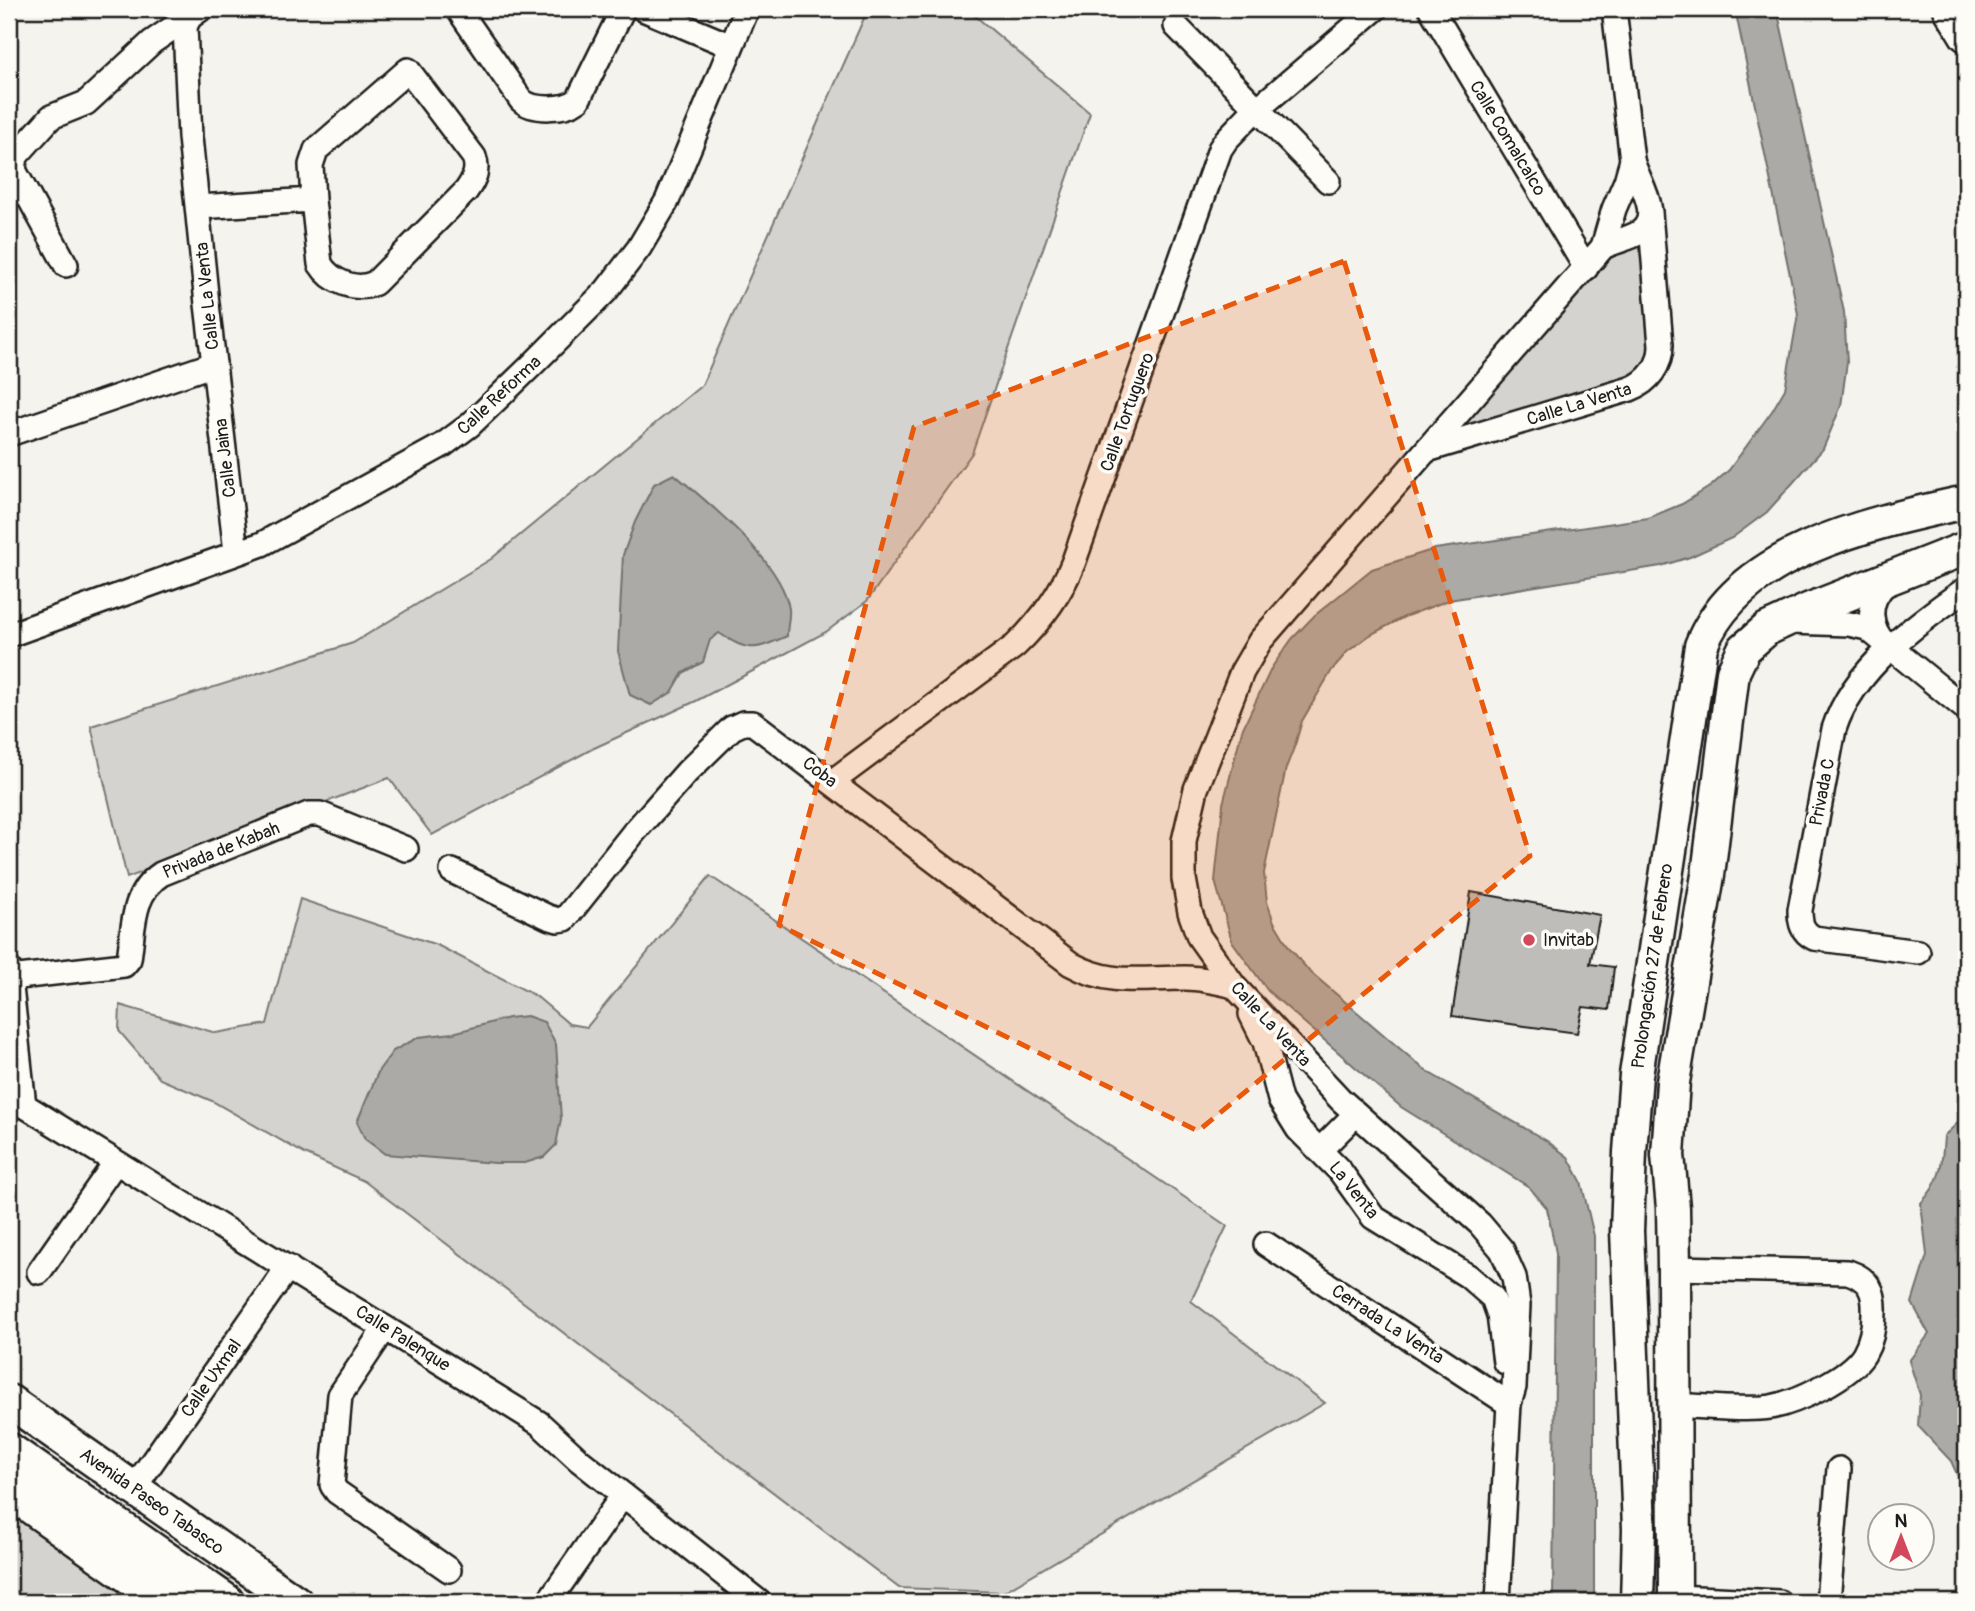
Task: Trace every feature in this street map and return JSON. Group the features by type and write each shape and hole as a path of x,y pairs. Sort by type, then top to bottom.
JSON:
{"main road":[{"path":"9,1451 226,1602"},
{"path":"9,1490 167,1602"}],"street":[{"path":"458,9 521,100 532,107 564,106 578,100 624,9"},
{"path":"643,9 731,46"},
{"name":"Calle Reforma","path":"9,635 261,544 456,436 606,291 639,248 667,201 747,9"},
{"name":"Calle Tortuguero","path":"833,781 1015,646 1060,593 1083,536 1214,162 1226,140 1258,108 1376,9"},
{"name":"Calle Comalcalco","path":"1431,9 1586,268"},
{"name":"Calle La Venta","path":"1427,450 1630,389 1644,382 1658,362 1661,345 1650,213 1646,194 1635,173 1632,160 1614,9"},
{"path":"1951,9 1966,35"},
{"name":"Calle La Venta","path":"9,434 214,364 190,137 185,34 186,23 197,12"},
{"name":"Calle La Venta","path":"66,265 14,170 16,156 51,117 86,103 152,42 197,12"},
{"path":"1176,26 1328,181"},
{"path":"408,70 476,162 473,181 466,191 369,286 345,283 323,269 320,264 313,200 310,165 316,150 408,70"},
{"name":"Calle La Venta","path":"1498,1602 1510,1404 1514,1387 1518,1305 1514,1277 1502,1250 1480,1224 1356,1114 1234,986 1199,937 1190,912 1185,891 1184,842 1196,789 1241,672 1261,641 1604,247 1614,209 1632,160"},
{"path":"198,207 313,200"},
{"name":"Calle La Venta","path":"1604,247 1638,233 1647,226 1650,213"},
{"name":"Calle Jaina","path":"214,364 236,552"},
{"name":"Prolongación 27 de Febrero","path":"1637,1602 1639,1529 1627,1231 1630,1152 1636,1075 1697,661 1706,634 1724,606 1775,565 1811,546 1966,502"},
{"path":"1779,1602 1676,1600 1673,1208 1668,1154 1673,1082 1708,875 1733,671 1744,649 1767,629 1966,548"},
{"path":"1886,642 1873,627 1871,617 1875,596 1880,587 1894,576"},
{"name":"Privada C","path":"1918,952 1822,941 1807,934 1800,919 1839,712 1886,642 1966,589"},
{"path":"1783,621 1859,625 1886,642 1966,709"},
{"name":"Coba","path":"452,871 548,917 565,919 635,831 687,772 732,728 743,723 753,723 833,781 940,867 1087,973 1121,981 1187,978 1212,980 1234,986"},
{"name":"Privada de Kabah","path":"9,973 124,965 129,959 137,905 152,880 309,814 320,814 406,849"},
{"path":"1666,870 1708,875"},
{"path":"9,973 16,1101"},
{"name":"La Venta","path":"1234,986 1234,998 1251,1014 1265,1042 1280,1100 1298,1129 1340,1171 1373,1217 1468,1276 1493,1298 1499,1315 1510,1404"},
{"name":"Calle Palenque","path":"16,1101 539,1423 624,1495 759,1602"},
{"path":"1320,1150 1356,1114"},
{"path":"1630,1152 1668,1154"},
{"path":"39,1272 116,1163"},
{"name":"Cerrada La Venta","path":"1266,1244 1510,1404"},
{"name":"Calle Uxmal","path":"134,1488 288,1267"},
{"path":"1673,1405 1769,1407 1817,1390 1849,1370 1862,1357 1870,1343 1875,1303 1874,1292 1867,1283 1848,1272 1674,1268"},
{"path":"385,1328 340,1395 332,1485 337,1492 449,1570"},
{"name":"Avenida Paseo Tabasco","path":"9,1401 296,1602"},
{"path":"1828,1602 1839,1469"},
{"path":"548,1602 624,1495"}],"highlighted area":[{"path":"1344,261 1530,856 1198,1131 779,925 914,427"}],"shaded area":[{"path":"868,9 967,9 1090,113 972,453 867,601 826,632 696,701 592,749 432,835 389,778 127,878 91,726 353,643 491,559 702,385"},
{"path":"1735,9 1777,9 1844,312 1847,362 1841,406 1823,449 1767,512 1732,538 1690,557 1661,566 1449,600 1404,617 1370,635 1347,652 1332,670 1302,721 1286,768 1264,873 1267,902 1274,922 1289,947 1308,970 1426,1071 1547,1141 1568,1157 1581,1181 1594,1236 1594,1602 1553,1602 1556,1253 1547,1208 1529,1187 1401,1107 1268,991 1232,941 1215,881 1223,804 1242,730 1272,667 1292,639 1314,616 1372,569 1435,549 1648,518 1682,504 1711,486 1729,470 1772,411 1785,389 1798,314"},
{"path":"1652,237 1654,369 1427,450 1603,247"},
{"path":"674,474 724,517 759,554 784,591 789,619 787,636 759,646 738,644 719,633 710,640 703,662 683,673 672,692 651,705 630,695 618,651 623,555 635,522 654,484"},
{"path":"710,876 1227,1226 1191,1301 1325,1403 1003,1592 899,1588 364,1181 305,1154 212,1101 160,1079 119,1031 120,1005 216,1033 267,1024 300,899 437,945 536,996 569,1024 587,1027"},
{"path":"527,1016 544,1022 556,1044 561,1119 556,1145 544,1157 525,1163 495,1163 385,1154 365,1139 357,1122 379,1070 393,1051 419,1037 453,1033 508,1018"},
{"path":"1966,1115 1966,1494 1951,1461 1918,1426 1920,1395 1909,1361 1929,1334 1912,1303 1927,1255 1921,1203 1937,1180 1944,1136"},
{"path":"9,1509 138,1602 9,1602"}],"building":[{"name":"Invitab","path":"1471,892 1600,915 1590,964 1614,967 1609,1010 1583,1007 1577,1033 1452,1016"}],"place":[{"name":"Invitab","path":"1529,940"}]}
